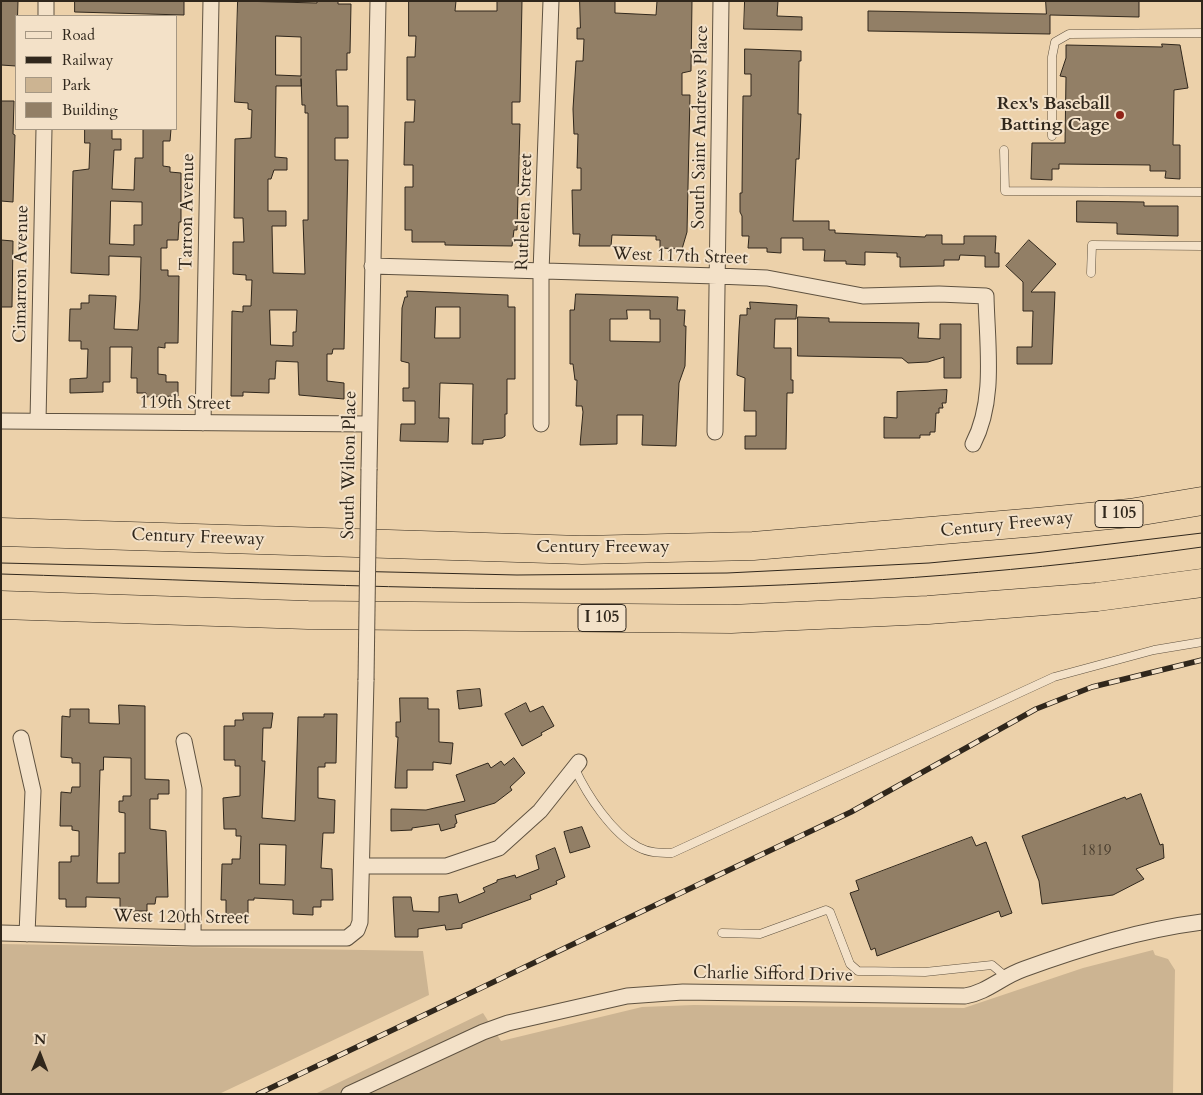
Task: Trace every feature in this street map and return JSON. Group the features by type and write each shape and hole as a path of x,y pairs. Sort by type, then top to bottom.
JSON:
{"highway":[{"name":"Century Freeway","path":"1,532 582,550 724,546 946,531 1130,512 1202,501"},
{"name":"I 105","path":"1,605 317,615 731,619 928,610 1097,597 1202,583"}],"street":[{"path":"46,1 46,15"},
{"name":"Tarron Avenue","path":"203,423 211,1"},
{"name":"South Wilton Place","path":"357,930 360,922 362,866 378,1"},
{"name":"Ruthelen Street","path":"541,424 541,272 551,1"},
{"name":"South Saint Andrews Place","path":"715,432 721,1"},
{"name":"Cimarron Avenue","path":"38,421 44,130"},
{"name":"West 117th Street","path":"372,266 767,278 863,296 939,294 986,296 987,400 982,427 973,444"},
{"name":"119th Street","path":"1,421 369,424"},
{"path":"21,738 33,790 27,934"},
{"path":"184,741 194,789 193,938"},
{"path":"362,866 446,866 499,848 540,811 577,766"},
{"name":"Charlie Sifford Drive","path":"349,1094 500,1026 627,996 683,992 965,996 981,993 1005,976 1123,936 1202,922"},
{"name":"West 120th Street","path":"1,934 193,938 347,938 357,930"}],"lane":[{"path":"1052,136 1052,56 1055,42 1069,34 1202,33"},
{"path":"1004,150 1005,191 1202,192"},
{"path":"1091,273 1092,245 1202,246"},
{"path":"577,766 587,794 618,830 637,846 652,852 672,853 1054,677 1154,650 1202,642"},
{"path":"722,933 760,934 826,910 830,912 850,964 858,972 925,972 992,965 1005,976"}],"green space":[{"path":"1,944 423,951 429,995 219,1094 1,1094"},
{"path":"1153,950 1155,955 1168,959 1175,970 1173,1094 315,1094 483,1013 501,1041 642,1007 694,1005 964,1008 1083,968"}],"building":[{"path":"1,1 18,1 18,15 15,15 15,66 1,65"},
{"path":"75,1 184,1 184,15 75,12"},
{"path":"238,1 317,3 317,1 338,1 338,4 351,4 350,53 347,53 347,70 336,70 337,106 348,106 348,138 335,138 335,160 348,160 344,349 333,349 332,354 327,354 327,381 344,383 344,399 299,395 298,362 276,361 275,379 269,379 269,393 243,392 243,396 231,396 232,311 243,312 243,306 251,306 252,280 246,280 246,275 233,274 233,242 244,242 243,218 234,218 235,139 251,138 252,110 248,109 248,103 235,102","holes":["276,36 301,37 301,76 276,75","301,79 302,105 305,105 305,113 308,113 308,220 303,220 305,274 273,273 272,226 286,226 286,211 268,211 268,179 271,179 274,170 287,170 287,158 275,157 276,86 301,86","270,310 297,310 296,332 293,332 293,346 271,345"]},
{"path":"409,1 456,1 455,11 497,11 497,1 522,1 520,102 512,102 512,124 520,124 517,230 514,230 512,246 445,245 445,242 412,242 412,230 405,230 405,187 413,187 413,165 404,165 405,122 414,122 415,100 407,100 407,57 415,57 416,36 409,36"},
{"path":"580,1 615,1 615,13 656,15 657,1 692,1 691,71 682,73 682,95 690,95 687,232 682,249 660,248 660,240 656,240 656,236 612,235 611,246 579,246 580,234 573,234 572,190 581,190 581,168 577,168 578,134 574,134 573,109 576,61 583,61 584,39 577,39 577,28 580,28"},
{"path":"745,1 778,1 777,16 802,17 802,30 744,29"},
{"path":"1046,1 1139,1 1139,17 1050,15 1050,34 868,31 868,11 1046,14"},
{"name":"Rex's Baseball Batting Cage","path":"1162,44 1180,45 1188,88 1174,90 1173,145 1180,145 1180,179 1165,178 1166,171 1150,171 1150,165 1059,164 1059,169 1052,169 1052,180 1031,179 1032,143 1065,143 1066,77 1060,76 1066,58 1066,45 1162,47"},
{"path":"745,49 801,51 801,61 799,61 798,114 801,114 799,159 796,159 793,221 829,221 829,230 835,230 835,233 925,237 926,235 942,235 942,244 964,244 964,236 996,236 995,253 999,253 999,267 985,267 985,256 960,255 959,260 944,260 944,266 900,267 900,257 897,257 897,253 865,252 865,265 846,264 846,261 824,261 825,250 803,250 803,238 781,238 781,253 767,252 767,248 748,248 749,236 742,236 742,216 740,212 740,193 742,193 743,96 751,96 751,74 745,74"},
{"path":"1,101 14,101 13,202 1,201"},
{"path":"85,130 112,130 112,139 121,139 121,150 114,150 112,189 134,190 135,158 143,158 143,130 171,130 170,141 163,141 163,166 170,167 170,172 181,173 181,222 179,222 178,240 167,240 167,248 161,248 161,270 168,270 168,276 179,276 178,343 165,343 165,348 158,347 158,374 166,375 166,382 178,382 178,396 146,397 146,393 137,393 137,378 131,378 132,347 110,347 110,382 103,382 103,392 70,393 70,379 87,378 88,349 81,349 81,341 69,341 70,309 81,309 81,303 89,303 89,295 116,296 114,329 138,330 141,257 109,256 109,275 71,273 73,171 89,169 90,143 85,143","holes":["111,201 142,202 142,225 134,225 134,245 110,244"]},
{"path":"1077,201 1144,202 1144,206 1178,206 1178,236 1117,234 1117,223 1077,222"},
{"path":"1,240 13,241 12,307 1,307"},
{"path":"1029,240 1056,264 1031,292 1055,292 1052,364 1017,364 1017,347 1032,347 1033,311 1023,311 1023,282 1006,266"},
{"path":"407,291 508,295 508,307 515,307 515,379 507,379 505,436 483,440 483,444 472,444 473,384 440,383 439,418 449,418 448,442 400,441 401,424 415,424 415,401 403,401 403,388 409,388 409,363 401,361 402,308 405,297 407,297","holes":["436,307 460,307 460,338 435,338"]},
{"path":"576,294 678,297 677,310 685,310 684,326 686,326 685,366 679,383 676,446 642,445 643,415 617,415 617,444 580,445 583,412 582,406 576,406 577,380 575,380 573,364 570,364 570,310 574,310","holes":["627,310 650,310 650,319 660,319 660,342 610,341 610,319 627,319"]},
{"path":"750,302 797,305 796,319 775,319 774,348 791,348 793,393 787,393 786,449 745,449 745,436 756,436 756,411 744,411 745,378 737,375 740,315 747,315 747,308 750,309"},
{"path":"798,317 829,318 829,322 919,323 918,338 940,339 940,324 961,324 961,378 944,378 944,357 928,362 908,363 902,358 798,356"},
{"path":"947,390 946,403 942,403 943,408 939,408 939,413 936,413 935,432 930,432 930,435 920,435 920,438 884,438 884,417 897,418 897,392"},
{"path":"480,689 482,706 459,709 457,691"},
{"path":"400,698 428,698 428,709 439,709 439,742 453,743 451,764 433,762 433,770 407,770 407,788 395,788 398,737 396,737 396,722 400,722"},
{"path":"526,703 530,712 543,706 554,726 522,746 505,714"},
{"path":"119,705 145,706 145,779 169,780 169,794 158,794 158,799 150,799 150,829 166,831 168,897 156,897 155,904 147,904 147,911 120,911 120,898 86,897 86,907 66,907 66,899 59,899 59,862 71,862 71,856 79,856 79,831 72,830 72,826 60,826 61,792 71,793 72,787 80,787 80,763 72,763 72,758 61,757 62,716 70,717 70,709 89,709 89,723 119,724","holes":["104,757 131,758 131,796 123,796 123,801 119,801 119,812 125,813 125,853 119,853 119,883 97,883 100,770 103,770"]},
{"path":"243,713 273,713 271,728 263,728 262,761 265,761 262,818 295,821 298,717 324,717 324,714 337,714 336,763 325,763 325,767 318,767 318,798 335,800 334,833 323,833 321,868 332,869 333,900 321,900 321,907 313,907 313,915 293,914 293,900 254,898 254,900 248,900 248,915 226,914 226,900 221,900 222,864 232,864 232,859 240,859 241,836 236,836 236,829 224,829 223,798 240,796 240,766 235,766 235,760 224,760 224,726 235,726 235,720 243,720","holes":["260,844 286,845 285,885 260,884"]},
{"path":"514,758 525,773 510,787 512,790 495,803 455,815 457,823 455,827 441,831 439,824 412,828 412,830 391,831 391,809 426,810 465,801 456,775 488,763 491,768 501,761 504,765"},
{"path":"1141,794 1160,845 1163,844 1164,858 1136,869 1144,879 1113,895 1042,904 1039,881 1022,836 1125,797 1126,799"},
{"path":"582,827 590,847 570,853 564,832"},
{"path":"972,837 976,846 986,842 1012,913 1001,917 999,911 877,956 875,948 871,950 850,893 859,890 856,881"},
{"path":"555,848 565,877 556,881 557,884 530,895 531,899 462,924 462,928 446,930 445,925 418,929 418,937 395,937 393,897 411,897 413,911 439,912 439,897 457,894 459,903 485,892 483,888 497,882 497,880 515,875 516,878 539,869 536,856"}],"tram line":[{"path":"1,563 517,575 727,573 929,563 1035,553 1202,533"},
{"path":"1,574 432,588 690,588 882,580 946,575 1074,563 1202,547"}],"railway":[{"path":"258,1094 851,812 1036,709 1092,687 1202,660"}],"place":[{"name":"Rex's Baseball Batting Cage","path":"1120,115"}]}
